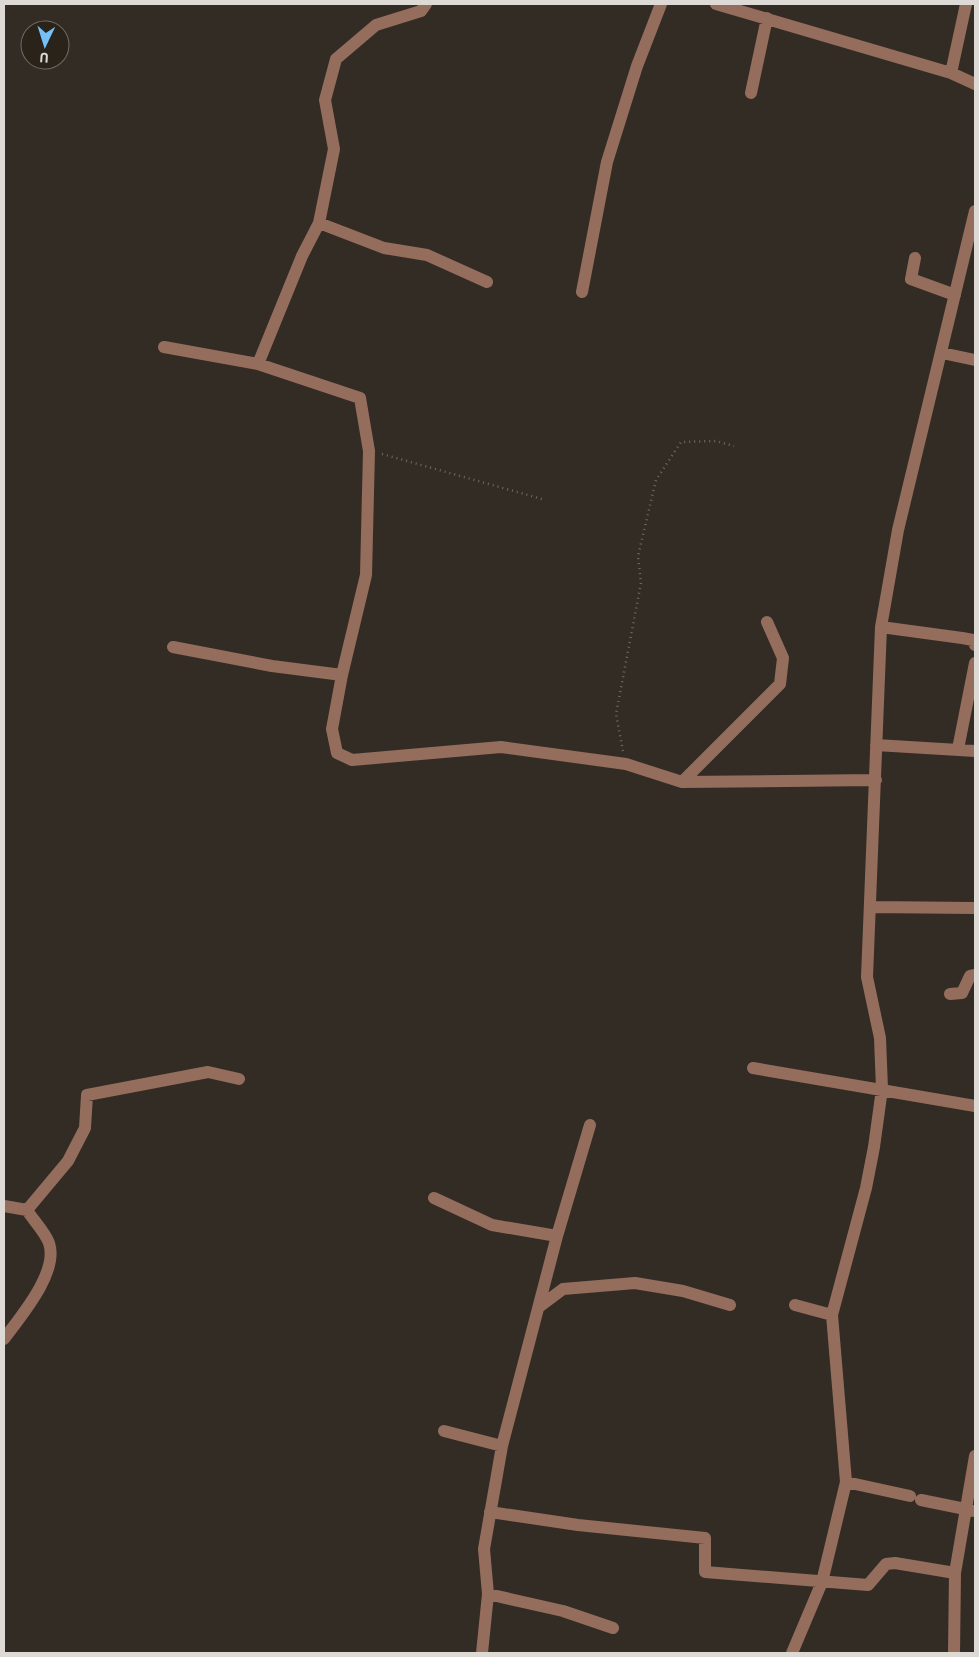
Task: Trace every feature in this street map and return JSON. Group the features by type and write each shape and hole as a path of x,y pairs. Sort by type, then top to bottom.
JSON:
{"street":[{"path":"258,364 302,256 319,223 334,149 325,100 336,59 376,25 421,11 426,4"},
{"path":"582,292 607,162 637,66 661,4"},
{"path":"716,4 951,73 975,84"},
{"path":"951,73 966,4"},
{"path":"752,93 767,18"},
{"path":"792,1653 822,1582 846,1482 832,1315 866,1188 882,1089 880,1038 867,977 882,627 898,530 975,211"},
{"path":"319,223 384,248 427,255 488,282"},
{"path":"915,258 911,279 954,295"},
{"path":"164,347 258,364 360,398 369,451 366,575 342,675 332,729 335,750 352,760 501,747 626,764 682,782 876,780"},
{"path":"942,353 975,360"},
{"path":"682,782 780,684 783,658 767,622"},
{"path":"882,627 973,640 975,645"},
{"path":"173,647 272,666 342,675"},
{"path":"958,749 975,662"},
{"path":"876,745 975,751"},
{"path":"870,907 975,908"},
{"path":"950,994 962,993 970,976 975,976"},
{"path":"753,1068 975,1106"},
{"path":"27,1210 68,1161 85,1128 87,1095 208,1072 238,1079"},
{"path":"482,1653 488,1594 484,1549 502,1446 557,1236 590,1125"},
{"path":"434,1198 492,1225 557,1236"},
{"path":"4,1206 27,1210 49,1243 50,1268 20,1318 4,1338"},
{"path":"539,1307 563,1289 635,1283 683,1291 730,1305"},
{"path":"795,1305 832,1315"},
{"path":"444,1431 502,1446"},
{"path":"954,1653 955,1573 971,1510 975,1456"},
{"path":"846,1482 971,1510"},
{"path":"490,1512 521,1515 578,1525 705,1538 705,1572 868,1585 886,1564 895,1563 955,1573"},
{"path":"488,1594 563,1611 613,1628"}],"path":[{"path":"626,764 616,714 641,584 638,556 656,480 680,442 716,441 734,446"},
{"path":"369,451 542,499"}]}
